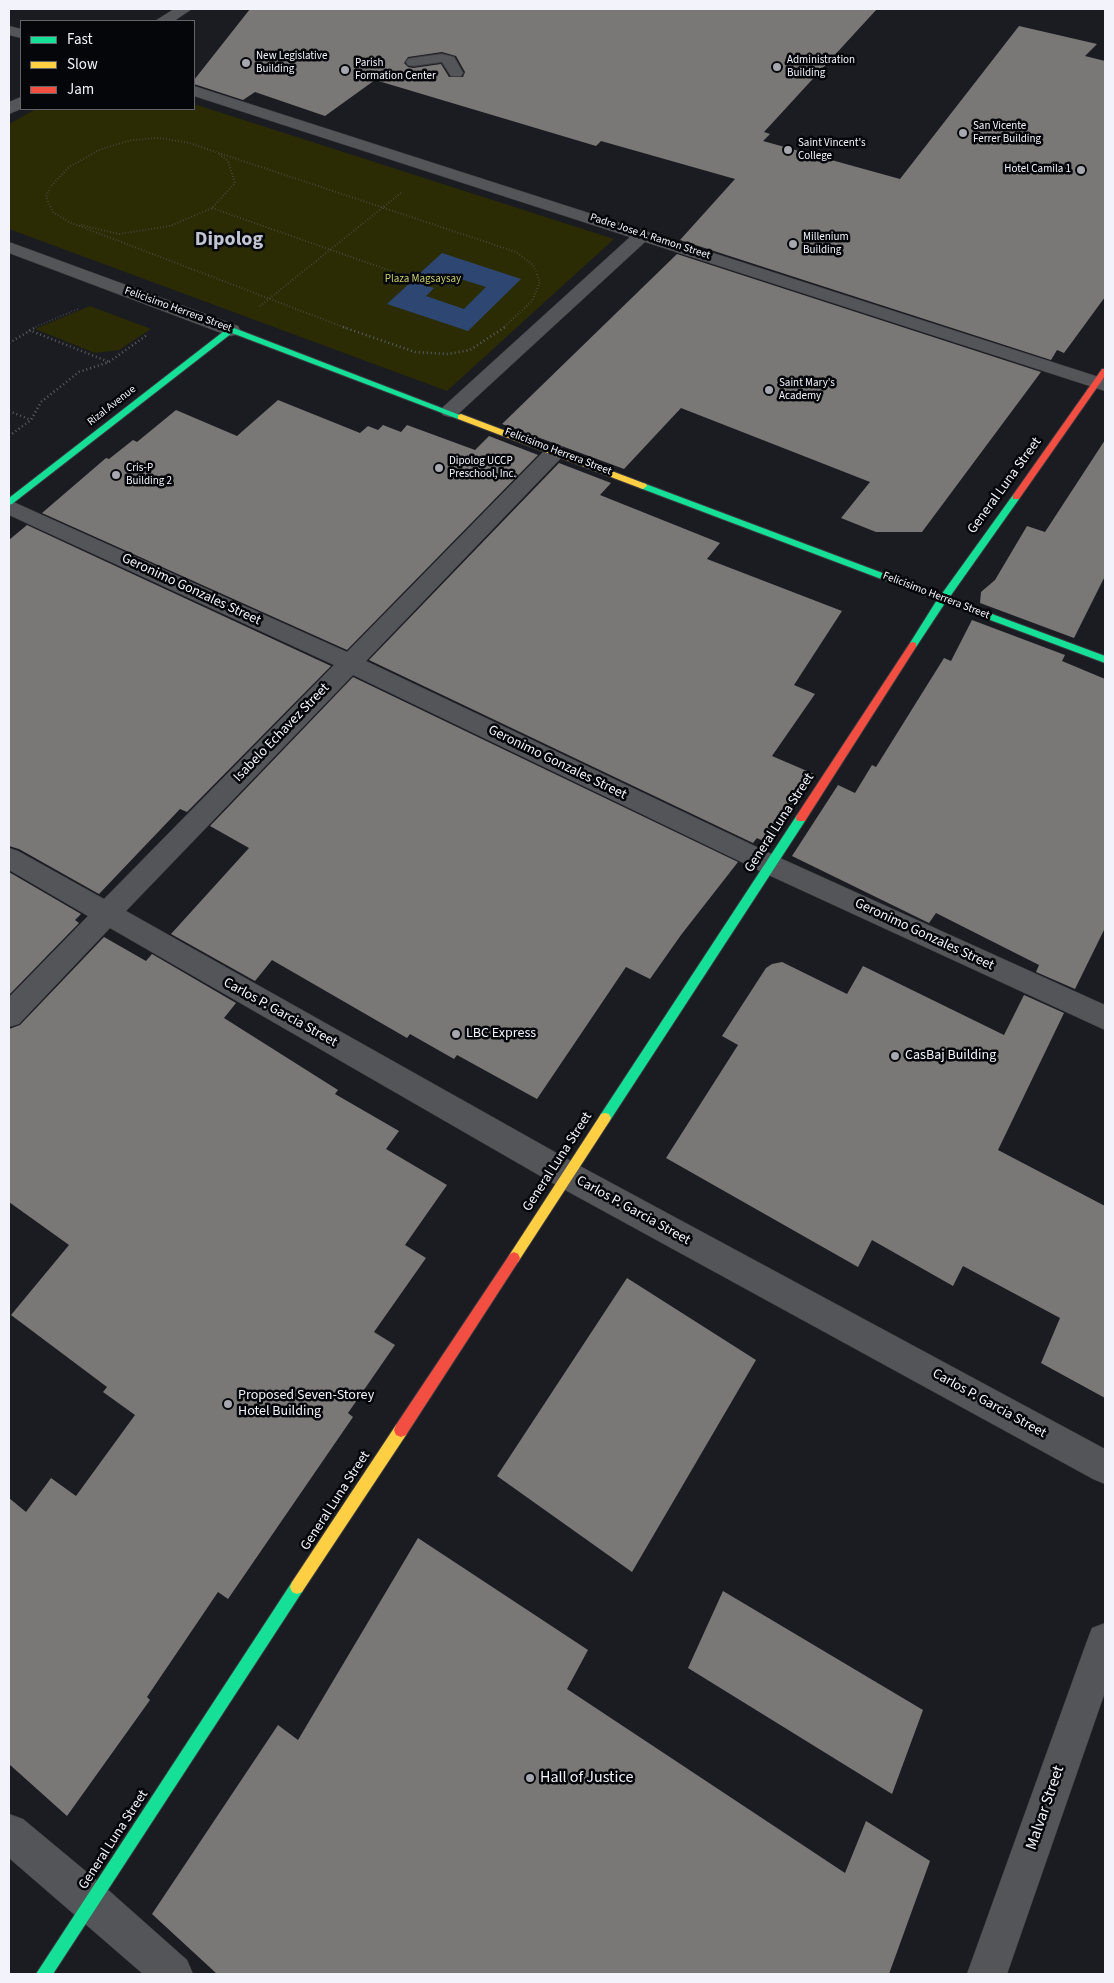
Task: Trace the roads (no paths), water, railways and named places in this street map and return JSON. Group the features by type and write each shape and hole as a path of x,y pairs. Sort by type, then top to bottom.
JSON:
{"main road":[{"name":"Felicisimo Herrera Street","path":"230,330 450,411 1105,660"},
{"name":"Rizal Avenue","path":"9,502 230,330"},
{"name":"General Luna Street","path":"44,1974 771,865 943,599 1103,380"}],"street":[{"path":"165,20 184,9"},
{"name":"Padre Jose A. Ramon Street","path":"195,91 1103,380"},
{"path":"9,109 20,103"},
{"path":"450,411 643,235"},
{"name":"Felicisimo Herrera Street","path":"9,248 230,330"},
{"name":"Isabelo Echavez Street","path":"9,1015 555,452"},
{"name":"Geronimo Gonzales Street","path":"9,507 350,663 771,865 1105,1018"},
{"name":"Carlos P. Garcia Street","path":"9,858 568,1175 1105,1467"},
{"name":"Malvar Street","path":"987,1974 1105,1641"},
{"path":"9,1833 92,1902 173,1974"}],"lane":[{"path":"413,62 442,58 449,60 456,73"}],"water":[{"path":"442,253 521,279 468,331 387,304 412,281 434,288 426,296 464,309 486,287 448,275 441,281 419,274"}],"place":[{"name":"New Legislative Building","path":"246,63"},
{"name":"Administration Building","path":"777,67"},
{"name":"Parish Formation Center","path":"345,70"},
{"name":"San Vicente Ferrer Building","path":"963,133"},
{"name":"Saint Vincent's College","path":"788,150"},
{"name":"Hotel Camila 1","path":"1081,170"},
{"name":"Millenium Building","path":"793,244"},
{"name":"Saint Mary's Academy","path":"769,390"},
{"name":"Dipolog UCCP Preschool, Inc.","path":"439,468"},
{"name":"Cris-P Building 2","path":"116,475"},
{"name":"LBC Express","path":"456,1034"},
{"name":"CasBaj Building","path":"895,1056"},
{"name":"Proposed Seven-Storey Hotel Building","path":"228,1404"},
{"name":"Hall of Justice","path":"530,1778"}],"district":[{"name":"Dipolog","path":"229,241"}],"park label":[{"name":"Plaza Magsaysay","path":"423,280"}]}
